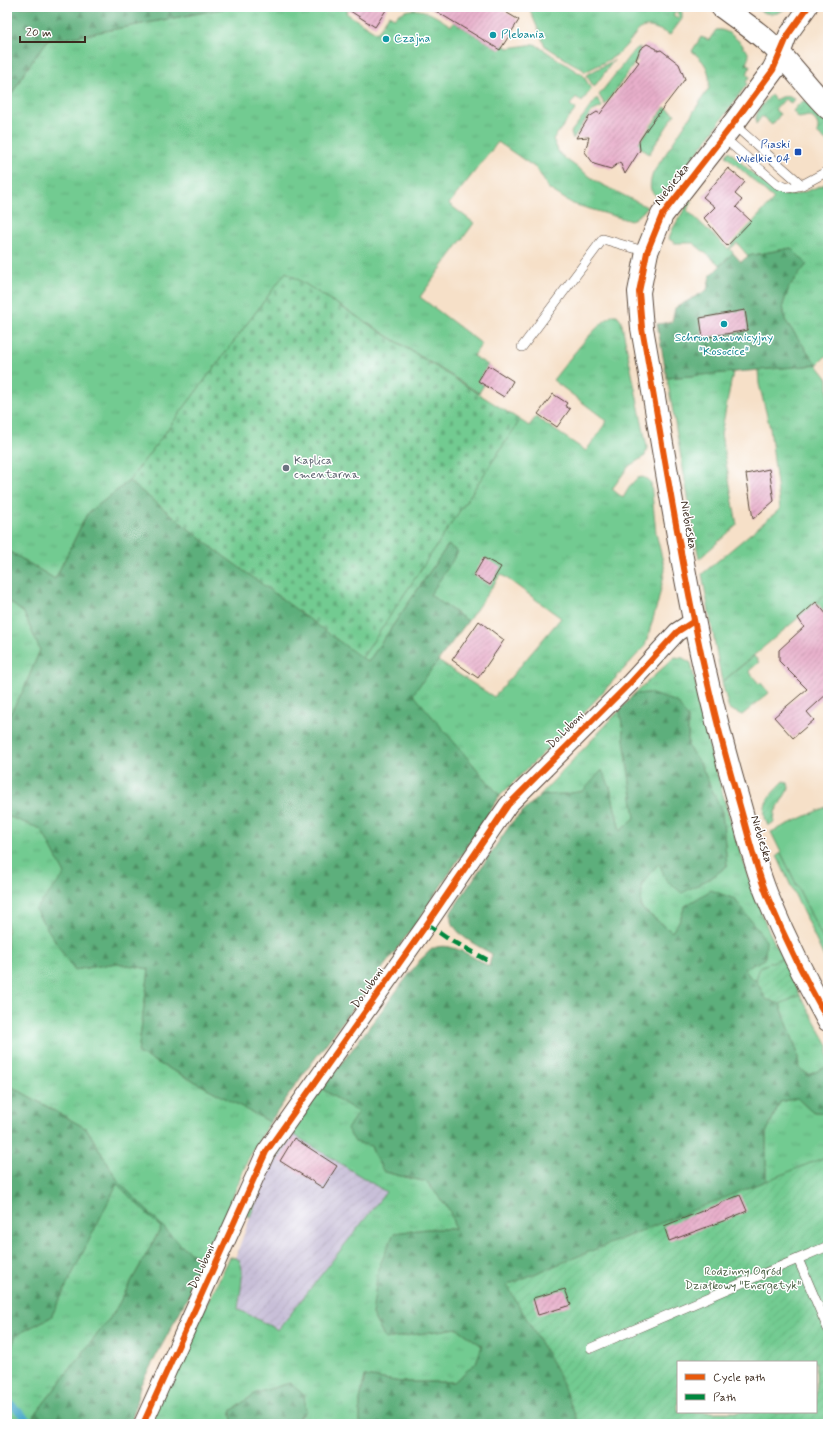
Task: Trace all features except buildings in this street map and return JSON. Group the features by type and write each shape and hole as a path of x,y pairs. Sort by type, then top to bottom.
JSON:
{"street":[{"path":"722,7 746,24 781,54 809,88 828,108"},
{"path":"781,54 788,36 808,7"},
{"name":"Niebieska","path":"781,54 773,70 728,131 662,215 647,252 639,292 642,328 694,621 723,750 768,899 810,989 828,1020"},
{"name":"Do Luboni","path":"143,1424 266,1152 508,805 631,682 677,632 694,621"}],"lane":[{"path":"728,131 802,185"},
{"path":"728,131 777,184 788,188 802,185 828,171"},
{"path":"522,347 603,240 647,252"},
{"path":"591,1348 828,1246"},
{"path":"798,1259 828,1329"}],"shaded area":[{"path":"293,1133 387,1191 278,1330 238,1309 242,1269 239,1261 235,1258 267,1173"}],"green space":[{"path":"7,7 232,7 68,38 48,40 26,70 7,102"},
{"path":"232,7 349,7 346,13 377,33 389,15 394,18 409,10 417,10 431,14 451,26 454,22 500,50 503,45 508,48 535,44 579,73 580,72 591,89 582,102 576,97 570,105 576,109 553,139 559,153 599,183 647,207 631,221 573,204 549,189 537,169 498,142 449,204 474,223 420,297 482,344 473,356 488,365 478,381 484,385 479,393 286,272 129,481 87,514 55,579 7,550 7,102 26,70 48,40 68,38"},
{"path":"531,7 679,7 673,15 678,18 677,12 680,10 682,12 682,19 670,35 651,27 640,29 617,55 585,72 545,46 530,10"},
{"path":"754,7 787,7 775,14 770,14 762,12"},
{"path":"716,30 728,32 744,46 742,47 744,49 745,48 749,55 746,65 748,64 750,66 747,75 750,77 746,82 747,84 664,199 655,195 651,190 650,183 653,173 709,88 708,71 704,63 692,51 701,37 709,40"},
{"path":"640,47 637,60 605,105 599,95 634,50"},
{"path":"614,60 594,87 586,75"},
{"path":"771,95 775,100 784,96 794,99 791,103 785,99 775,110 780,114 772,125 762,116 756,124 756,115 758,111"},
{"path":"597,98 602,107 591,112 573,139 571,132"},
{"path":"806,100 825,120 828,127 827,142 817,133 818,125 814,119 809,116 799,118 793,111 800,103"},
{"path":"665,107 675,114 649,154 637,145"},
{"path":"729,151 764,183 779,193 790,195 801,193 828,183 828,354 817,365 785,320 783,305 789,287 807,264 791,248 748,256 737,243 730,249 733,253 720,265 693,243 675,243 669,239 672,230 690,200 692,202 687,210 728,249 774,199 726,156"},
{"path":"791,248 807,264 789,287 783,305 785,320 817,365 667,378 657,324 672,322 675,308 707,290 710,276 733,253 741,262 748,256"},
{"path":"286,272 520,420 362,658 209,545 129,481"},
{"path":"613,315 617,315 621,320 647,447 645,456 629,466 612,489 623,498 634,481 638,478 642,477 651,483 656,533 665,570 658,602 645,646 590,706 500,796 412,694 438,661 494,697 561,618 501,574 468,621 430,595 457,552 448,545 368,662 362,658 520,420 529,426 536,417 586,451 607,421 553,380 589,336"},
{"path":"817,365 828,379 828,593 722,682 702,574 780,509 770,428 759,384 758,370"},
{"path":"733,372 721,434 737,525 699,559 667,378"},
{"path":"129,481 209,545 368,662 448,545 458,552 430,595 468,621 413,694 500,796 420,918 302,1076 270,1122 138,1053 149,969 117,963 74,970 35,910 65,874 41,829 7,816 7,719 23,691 40,650 24,613 7,600 7,550 55,579 87,514"},
{"path":"828,593 828,619 816,602"},
{"path":"7,600 24,613 40,650 23,691 7,719"},
{"path":"754,656 759,662 749,671 759,684 761,683 769,693 742,715 729,709 722,682"},
{"path":"675,657 683,658 691,663 710,749 736,840 765,923 782,958 760,967 756,980 752,980 744,969 685,906 680,920 672,932 641,908 642,884 659,862 711,878 727,866 722,812 700,763 688,747 688,718 649,693 634,694"},
{"path":"649,693 677,702 688,718 688,747 700,763 722,812 727,866 711,878 682,893 666,880 659,863 642,884 641,908 672,932 680,920 685,906 711,890 735,899 766,941 765,959 744,969 752,979 756,980 766,999 780,1004 797,1051 799,1068 809,1075 828,1066 828,1114 811,1111 797,1098 780,1102 766,1133 766,1181 507,1285 556,1369 579,1424 360,1424 360,1400 365,1376 401,1382 454,1382 476,1363 482,1346 457,1328 385,1339 372,1314 378,1269 394,1233 427,1229 455,1229 450,1211 427,1182 384,1172 375,1157 371,1146 355,1142 347,1129 358,1112 322,1089 420,960 432,949 446,946 454,948 489,966 492,954 472,943 459,933 454,927 451,912 512,822 540,795 566,794 583,791 602,770 610,787 620,831 635,818 620,710 634,694"},
{"path":"620,710 635,818 620,831 610,787 566,794 540,795"},
{"path":"784,781 788,783 789,788 775,812 774,822 768,826 764,812 767,800"},
{"path":"828,806 828,949 771,832"},
{"path":"7,816 41,828 65,874 74,970 117,963 149,969 138,1053 270,1122 248,1159 206,1263 183,1247 162,1226 113,1314 33,1417 32,1424 7,1424 7,1360 16,1335 51,1317 118,1181 87,1129 7,1084"},
{"path":"781,853 828,949 828,966 777,856"},
{"path":"782,958 800,995 780,1004 766,999 756,980 760,967"},
{"path":"800,995 828,1045 828,1066 809,1075 799,1068 797,1051 780,1004"},
{"path":"7,1084 87,1129 118,1181 183,1247 206,1263 140,1386 131,1424 32,1424 33,1417 113,1314 161,1228 117,1184 51,1317 16,1335 7,1360"},
{"path":"322,1089 358,1112 375,1157 384,1172 427,1182 450,1211 455,1229 427,1229 394,1233 372,1314 385,1339 457,1328 482,1346 476,1363 454,1382 401,1382 365,1376 360,1400 360,1424 294,1424 306,1411 290,1383 256,1393 231,1411 232,1424 149,1424 181,1352 230,1257 239,1260 242,1270 242,1284 238,1309 278,1330 386,1192 293,1134 267,1173 250,1217 245,1214 275,1154"},
{"path":"797,1098 811,1111 828,1114 828,1156 766,1181 766,1133 780,1102"},
{"name":"Rodzinny Ogród Działkowy \"Energetyk\"","path":"828,1156 828,1424 579,1424 556,1369 507,1285"},
{"path":"290,1383 304,1395 306,1411 294,1424 232,1424 231,1411 256,1393"}],"waterway":[{"path":"7,1400 32,1424"}],"marked path":[{"path":"427,924 452,941 487,960"}],"cycle path":[{"path":"808,7 788,35 773,70 662,215 647,252 639,292 642,328 683,565 722,741 764,888 789,946 828,1020"},
{"path":"143,1424 266,1152 427,924 508,805 631,682 677,632 694,621"}],"place":[{"name":"Plebania","path":"493,35"},
{"name":"Czajna","path":"386,39"},
{"name":"Piaski Wielkie 04","path":"798,152"},
{"name":"Schron amunicyjny \"Kosocice\"","path":"724,324"},
{"name":"Kaplica cmentarna","path":"286,468"}]}
